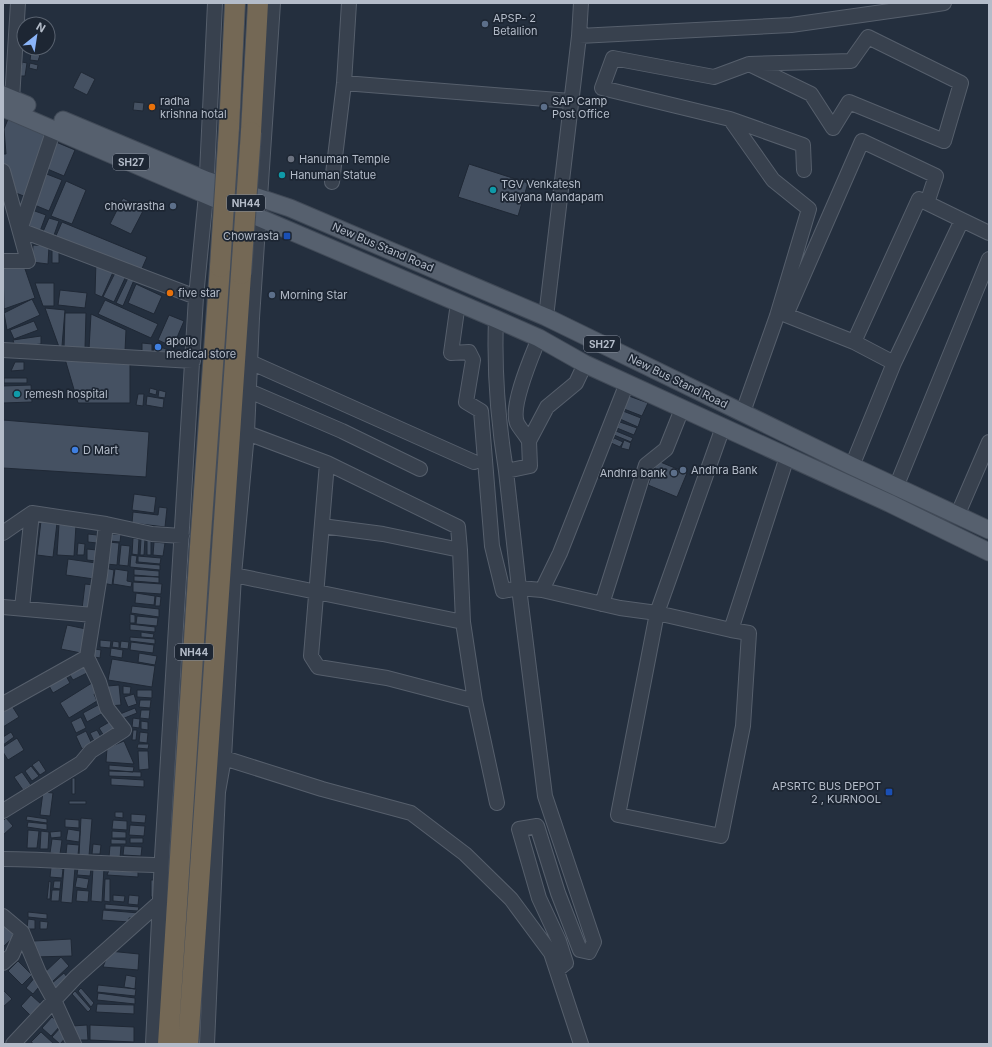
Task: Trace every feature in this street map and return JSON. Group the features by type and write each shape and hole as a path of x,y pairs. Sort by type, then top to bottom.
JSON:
{"highway":[{"name":"NH44","path":"168,1044 200,547 220,267 236,3"},
{"name":"NH44","path":"188,1044 251,132 258,3"}],"main road":[{"name":"SH27","path":"6,101 54,129 206,188"},
{"name":"SH27","path":"6,101 206,188 259,216"},
{"name":"New Bus Stand Road","path":"206,188 260,198 290,208 546,317 852,466 989,530"},
{"name":"New Bus Stand Road","path":"259,216 539,338 585,364 787,456 989,552"},
{"path":"949,532 957,516"}],"street":[{"path":"6,101 18,3"},
{"path":"153,1044 161,865 196,297 206,188 215,3"},
{"path":"207,1044 218,792 224,758 234,575 247,433 250,362 273,3"},
{"path":"332,182 344,83 349,3"},
{"path":"546,317 572,101 582,3"},
{"path":"579,36 791,25 925,4 944,3"},
{"path":"749,64 811,94 833,128 849,102 944,141 961,83 868,37 851,61 749,64 714,77 613,58 602,88 730,120 803,145 804,170"},
{"path":"344,83 572,101"},
{"path":"730,120 773,180 809,209 777,316 743,412"},
{"path":"20,230 54,129"},
{"path":"894,364 854,342 786,315 862,141 936,176 927,203"},
{"path":"3,171 28,260 3,261"},
{"path":"854,342 919,199 989,233"},
{"path":"852,466 894,364 962,220"},
{"path":"20,230 196,297"},
{"path":"896,487 989,259"},
{"path":"458,303 451,352 469,352 473,360 466,402 481,411 492,546 503,591 519,588 542,590 602,604 657,613 749,633 743,726 721,836 618,816 657,613 723,427"},
{"path":"496,319 494,361 498,422 506,471 545,796 594,942 589,952 580,950 558,893 537,826 519,829 539,898 559,941 566,963 557,970"},
{"path":"529,441 516,422 518,399 523,376 539,338"},
{"path":"4,353 193,361"},
{"path":"250,362 474,462"},
{"path":"506,471 530,466 529,441 548,407 576,383 585,364"},
{"path":"542,590 560,553 627,383"},
{"path":"249,391 342,431 420,470"},
{"path":"602,604 646,465 666,449 682,408"},
{"path":"247,433 327,463 458,527 463,622 475,701 497,803"},
{"path":"957,516 989,442"},
{"path":"731,630 787,456"},
{"path":"327,463 315,592 311,656 318,667 387,678 475,701"},
{"path":"3,533 32,513 106,524 152,534 182,536"},
{"path":"22,608 32,513"},
{"path":"3,811 81,763 91,751 124,730 107,708 99,682 87,657 100,575 106,524"},
{"path":"322,526 383,534 460,550"},
{"path":"234,575 463,622"},
{"path":"3,607 93,615"},
{"path":"3,704 87,657"},
{"path":"224,758 322,789 411,813 465,854 511,899 551,953 581,1044"},
{"path":"3,859 36,859 108,864 161,865"},
{"path":"14,1044 76,976 160,902"},
{"path":"3,916 22,932 39,973 54,1000 74,1044"},
{"path":"3,964 12,955 22,932"}],"building":[{"path":"31,56 40,56 38,61 30,60"},
{"path":"22,62 27,63 25,76 20,76"},
{"path":"30,63 38,65 37,70 29,68"},
{"path":"81,72 95,79 87,95 73,88"},
{"path":"134,102 144,103 143,111 133,110"},
{"path":"8,119 50,134 26,197 11,191 3,161 3,154 6,154 4,129"},
{"path":"56,142 75,150 64,176 45,168"},
{"name":"TGV Venkatesh Kalyana Mandapam","path":"469,164 528,183 518,216 458,197"},
{"path":"44,173 62,180 49,211 32,204"},
{"path":"66,181 86,190 72,224 51,216"},
{"path":"123,198 144,209 131,234 110,224"},
{"path":"32,210 46,215 39,234 25,229"},
{"path":"49,218 59,221 53,238 42,234"},
{"path":"62,222 147,257 140,273 55,238"},
{"path":"33,245 49,246 48,264 32,262"},
{"path":"52,247 59,247 59,263 52,263"},
{"path":"96,261 114,270 102,297 95,294"},
{"path":"3,266 24,266 35,298 4,309"},
{"path":"116,271 126,276 114,302 103,297"},
{"path":"128,278 134,280 123,306 116,303"},
{"path":"35,283 54,283 54,306 43,306"},
{"path":"136,284 162,296 154,314 128,303"},
{"path":"60,290 87,293 85,308 58,305"},
{"path":"32,299 40,315 7,330 4,313"},
{"path":"105,300 158,324 151,338 98,314"},
{"path":"45,308 65,310 62,346 59,347"},
{"path":"65,313 86,313 85,348 64,348"},
{"path":"91,314 126,330 125,351 89,349"},
{"path":"169,315 184,321 173,347 158,340"},
{"path":"34,321 38,330 14,339 10,330"},
{"path":"41,336 41,344 15,347 13,340"},
{"path":"142,343 152,344 152,353 142,353"},
{"name":"apollo medical store","path":"154,345 169,350 169,355 153,353"},
{"path":"65,359 130,360 130,403 78,403"},
{"path":"15,362 24,362 24,370 11,371"},
{"path":"4,378 27,378 27,383 4,383"},
{"name":"remesh hospital","path":"31,385 32,402 3,403 3,386"},
{"path":"150,388 157,390 156,395 149,393"},
{"path":"159,390 166,392 165,398 158,397"},
{"path":"138,394 144,394 143,406 136,405"},
{"path":"147,396 164,399 163,408 146,405"},
{"path":"629,396 648,403 642,416 624,409"},
{"path":"623,411 641,418 638,427 620,419"},
{"name":"D Mart","path":"3,420 149,432 146,477 3,468"},
{"path":"620,422 637,428 634,435 617,428"},
{"path":"616,431 633,438 631,442 614,435"},
{"path":"614,438 623,442 620,447 611,443"},
{"path":"624,440 631,443 629,450 621,448"},
{"path":"658,461 687,473 677,497 648,485"},
{"path":"134,494 156,497 154,513 132,510"},
{"path":"159,507 167,508 165,527 132,523 133,512 158,515"},
{"path":"41,521 57,523 53,557 37,555"},
{"path":"59,524 76,525 74,556 57,555"},
{"path":"88,534 97,535 97,543 88,542"},
{"path":"110,534 121,534 120,542 110,541"},
{"path":"133,538 139,539 138,555 132,554"},
{"path":"147,538 151,540 151,555 147,555"},
{"path":"141,539 145,539 144,555 140,555"},
{"path":"108,542 119,543 117,565 106,564"},
{"path":"154,542 165,543 163,556 153,555"},
{"path":"78,543 85,544 84,555 77,555"},
{"path":"121,545 130,546 128,566 119,565"},
{"path":"87,549 97,550 96,561 87,560"},
{"path":"131,555 137,556 136,563 160,565 160,570 130,567"},
{"path":"138,556 161,558 160,564 138,562"},
{"path":"68,559 96,563 94,579 66,575"},
{"path":"105,568 114,570 112,585 103,583"},
{"path":"115,569 128,571 127,581 132,582 131,587 113,584"},
{"path":"134,569 159,571 159,577 134,575"},
{"path":"134,576 159,577 159,583 134,581"},
{"path":"133,582 162,584 161,594 133,592"},
{"path":"85,584 94,585 90,610 82,609"},
{"path":"136,593 155,596 154,605 135,603"},
{"path":"156,596 161,597 160,606 155,606"},
{"path":"132,606 159,609 159,617 131,613"},
{"path":"130,614 135,615 135,623 130,623"},
{"path":"137,616 158,618 157,626 136,624"},
{"path":"130,624 155,627 155,632 130,630"},
{"path":"67,625 86,629 81,653 61,649"},
{"path":"141,632 154,634 153,638 141,637"},
{"path":"130,637 155,639 155,644 130,641"},
{"path":"100,640 111,641 110,648 100,647"},
{"path":"113,641 119,642 119,648 112,647"},
{"path":"121,641 129,642 128,649 120,648"},
{"path":"131,642 154,645 153,653 130,650"},
{"path":"111,648 123,650 122,658 110,656"},
{"path":"95,649 101,650 100,658 94,657"},
{"path":"139,653 157,656 155,665 138,662"},
{"path":"112,659 155,666 152,687 108,680"},
{"path":"83,665 87,673 73,680 68,672"},
{"path":"65,674 70,683 53,693 48,684"},
{"path":"95,681 100,690 94,694 97,701 69,718 60,703"},
{"path":"119,685 121,705 109,706 108,686"},
{"path":"123,686 131,687 130,694 123,694"},
{"path":"137,690 152,690 152,698 137,697"},
{"path":"134,694 137,704 128,707 124,697"},
{"path":"140,700 151,700 150,708 139,707"},
{"path":"98,705 103,713 87,722 83,713"},
{"path":"12,706 19,717 3,727 3,712"},
{"path":"135,708 137,713 122,719 120,714"},
{"path":"141,710 150,710 149,719 140,718"},
{"path":"81,717 86,728 76,733 71,722"},
{"path":"133,718 140,719 139,728 132,727"},
{"path":"111,721 116,729 104,736 99,728"},
{"path":"141,721 148,722 148,730 141,729"},
{"path":"97,730 101,737 94,741 90,733"},
{"path":"133,730 137,730 136,740 132,740"},
{"path":"86,731 92,744 82,749 76,736"},
{"path":"11,732 14,737 3,745 3,737"},
{"path":"140,732 148,733 147,743 139,742"},
{"path":"17,738 24,750 8,760 3,752 3,747"},
{"path":"124,741 134,764 106,762 107,748"},
{"path":"138,744 149,744 148,749 137,748"},
{"path":"138,751 148,751 149,769 139,770"},
{"path":"39,760 46,771 40,775 32,765"},
{"path":"109,765 134,767 133,772 109,770"},
{"path":"31,766 39,776 32,781 25,771"},
{"path":"109,771 141,772 141,777 109,776"},
{"path":"22,772 31,785 23,790 14,777"},
{"path":"72,778 75,778 75,794 72,794"},
{"path":"111,778 144,780 144,787 111,785"},
{"path":"43,792 53,793 50,816 40,815"},
{"path":"69,801 86,801 86,804 69,804"},
{"path":"115,812 123,812 123,818 115,817"},
{"path":"131,814 146,815 145,823 131,822"},
{"path":"27,816 47,819 47,823 26,820"},
{"path":"6,818 13,826 3,835 3,821"},
{"path":"81,818 92,819 89,856 79,855"},
{"path":"65,819 79,820 79,828 65,827"},
{"path":"113,820 127,821 127,830 112,829"},
{"path":"28,822 47,824 47,830 27,827"},
{"path":"130,825 145,826 144,836 129,835"},
{"path":"68,829 80,831 79,842 66,840"},
{"path":"28,830 39,831 37,848 27,848"},
{"path":"41,831 49,832 48,849 40,849"},
{"path":"61,831 61,837 51,838 50,832"},
{"path":"112,831 126,832 126,838 112,838"},
{"path":"130,838 143,838 143,843 130,843"},
{"path":"52,839 62,840 60,854 50,853"},
{"path":"111,839 126,840 126,844 111,844"},
{"path":"67,844 79,845 78,855 66,854"},
{"path":"93,844 101,845 100,854 92,854"},
{"path":"110,846 121,846 120,858 109,857"},
{"path":"124,846 142,847 141,856 123,855"},
{"path":"51,867 63,869 62,878 50,877"},
{"path":"64,867 75,868 72,903 61,902"},
{"path":"78,868 91,869 90,876 77,875"},
{"path":"93,868 104,868 102,902 91,901"},
{"path":"109,870 138,872 138,877 107,875"},
{"path":"77,877 89,879 87,889 75,887"},
{"path":"105,879 110,879 110,902 104,901"},
{"path":"151,880 154,880 154,897 151,897"},
{"path":"49,881 51,882 50,899 47,899"},
{"path":"54,881 61,881 60,889 53,888"},
{"path":"52,890 60,890 59,901 51,901"},
{"path":"77,890 89,891 88,902 76,901"},
{"path":"113,895 125,896 124,902 113,901"},
{"path":"129,895 139,896 138,905 128,904"},
{"path":"105,904 139,907 138,911 105,909"},
{"path":"103,910 139,913 139,918 129,918 129,922 102,920"},
{"path":"28,912 47,914 47,919 28,917"},
{"path":"3,918 18,933 3,947"},
{"path":"28,919 35,920 35,929 27,929"},
{"path":"40,921 48,922 47,929 40,929"},
{"path":"71,939 72,956 34,957 34,941"},
{"path":"109,951 139,954 138,970 103,967"},
{"path":"61,957 69,966 51,983 43,974"},
{"path":"18,961 32,975 22,985 8,971"},
{"path":"64,973 69,980 57,991 51,984"},
{"path":"126,975 136,977 135,989 124,987"},
{"path":"36,976 43,982 33,994 26,988"},
{"path":"98,985 136,989 135,996 97,992"},
{"path":"81,988 94,1003 91,1007 78,991"},
{"path":"3,990 12,999 3,1007"},
{"path":"75,991 91,1009 88,1012 72,994"},
{"path":"98,993 135,998 135,1004 97,1000"},
{"path":"31,995 41,1004 30,1015 21,1006"},
{"path":"97,1004 134,1005 134,1014 96,1012"},
{"path":"52,1017 61,1025 51,1036 42,1028"},
{"path":"87,1025 88,1040 76,1040 72,1026"},
{"path":"90,1025 134,1027 134,1042 90,1040"},
{"path":"60,1028 68,1035 60,1044 52,1037"},
{"path":"41,1032 54,1044 34,1044 31,1042"}],"place":[{"name":"APSP- 2 Betallion","path":"485,24"},
{"name":"radha krishna hotal","path":"152,107"},
{"name":"SAP Camp Post Office","path":"544,107"},
{"name":"Hanuman Temple","path":"291,159"},
{"name":"Hanuman Statue","path":"282,175"},
{"name":"TGV Venkatesh Kalyana Mandapam","path":"493,190"},
{"name":"chowrastha","path":"173,206"},
{"name":"Chowrasta","path":"287,236"},
{"name":"five star","path":"170,293"},
{"name":"Morning Star","path":"272,295"},
{"name":"apollo medical store","path":"158,347"},
{"name":"remesh hospital","path":"17,394"},
{"name":"D Mart","path":"75,450"},
{"name":"Andhra Bank","path":"683,470"},
{"name":"Andhra bank","path":"674,473"},
{"name":"APSRTC BUS DEPOT 2 , KURNOOL","path":"889,792"}]}
